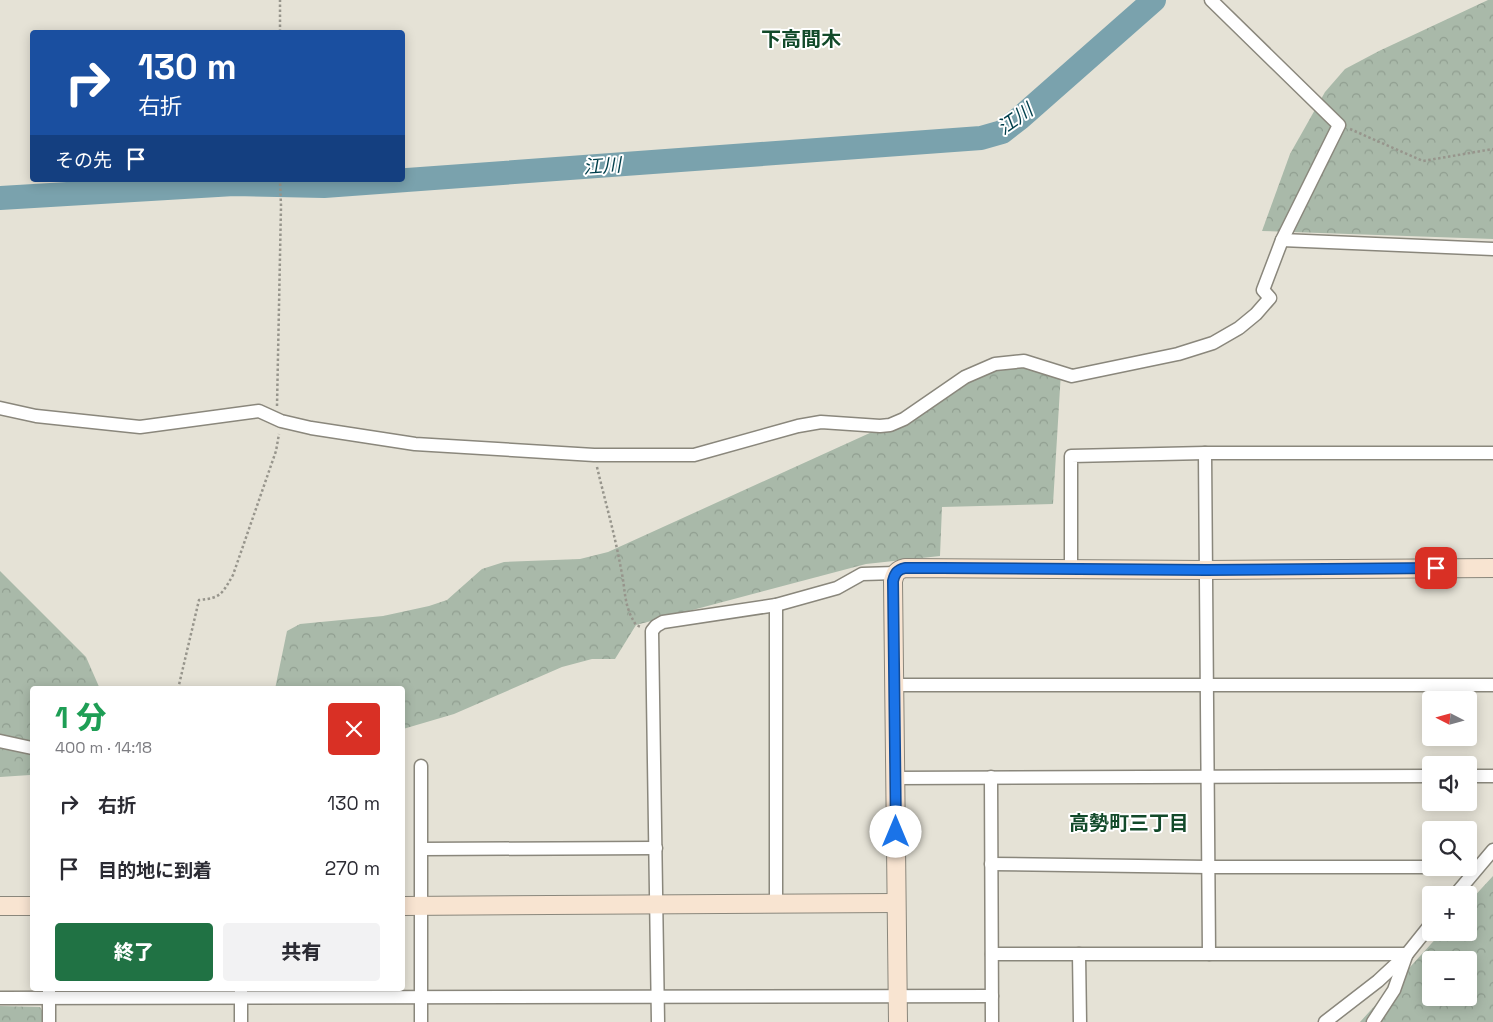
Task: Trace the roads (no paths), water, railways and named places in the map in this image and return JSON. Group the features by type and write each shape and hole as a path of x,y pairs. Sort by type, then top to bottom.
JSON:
{"street":[{"path":"0,408 36,416 140,427 259,411 279,420 311,428 415,444 594,455 694,455 798,426 821,422 890,425 904,419 965,378 995,364 1024,361 1072,376 1178,354 1213,343 1239,328 1256,314 1270,298 1263,290 1282,240 1339,124 1211,0"},
{"path":"1282,240 1493,249"},
{"path":"1205,453 1209,954"},
{"path":"1071,568 1071,456 1205,453 1493,453"},
{"path":"658,1022 652,630 663,622 776,605 838,588 862,574 896,573 905,568 1206,570 1493,568"},
{"path":"896,573 893,581 898,1022"},
{"path":"776,605 776,904"},
{"path":"894,685 1493,685"},
{"path":"0,741 30,748"},
{"path":"421,766 421,1022"},
{"path":"896,778 1422,776"},
{"path":"1477,776 1493,776"},
{"path":"992,778 992,1022"},
{"path":"422,849 656,848"},
{"path":"1477,864 1493,850"},
{"path":"991,864 1422,867"},
{"path":"405,906 896,903"},
{"path":"0,906 30,906"},
{"path":"1325,1022 1378,981 1407,954 1422,935"},
{"path":"992,954 1407,954"},
{"path":"1080,954 1080,1022"},
{"path":"1373,1022 1394,990 1407,954"},
{"path":"0,998 49,993 241,993 421,997 992,996"},
{"path":"49,993 49,1022"},
{"path":"241,993 241,1022"}],"waterway":[{"name":"江川","path":"405,180 981,138 1002,132 1020,118 1154,0"},
{"name":"江川","path":"0,198 234,184 324,186 379,182"}],"district":[{"name":"下高間木","path":"801,39"},
{"name":"高勢町三丁目","path":"1129,823"}]}
